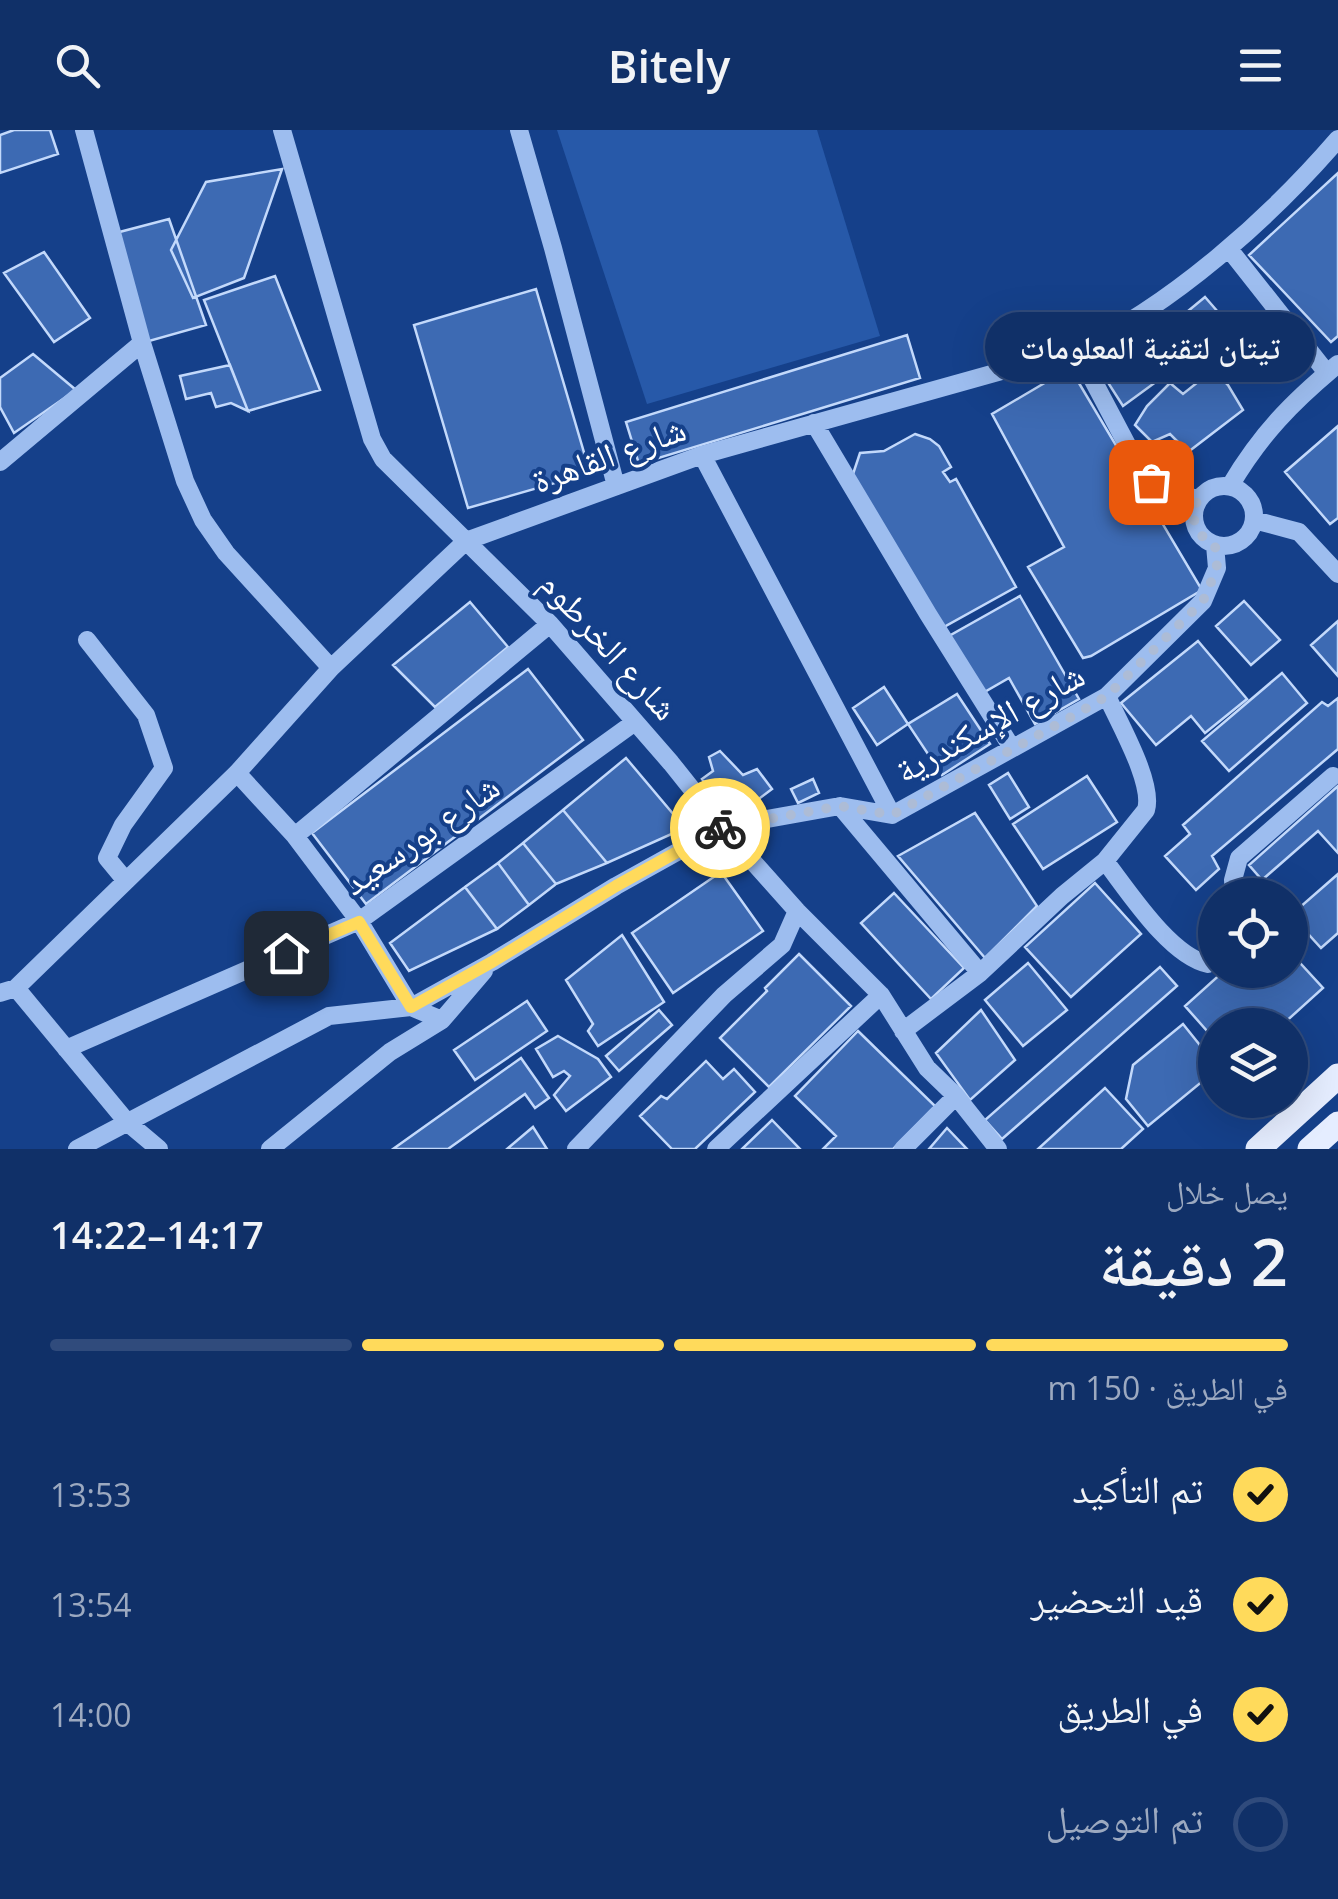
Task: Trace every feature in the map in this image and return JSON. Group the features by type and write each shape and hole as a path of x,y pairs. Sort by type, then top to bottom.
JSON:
{"main road":[{"path":"1258,1149 1338,1076"}],"street":[{"path":"84,130 185,481 203,520 226,553 331,668"},
{"name":"شارع الخرطوم","path":"282,130 372,440 383,460 550,624 722,827 880,996 928,1068 998,1149"},
{"path":"519,130 616,486"},
{"name":"شارع القاهرة","path":"8,991 237,774 331,668 466,541 702,455 1077,350 1130,324 1229,248 1338,139"},
{"path":"1229,248 1332,368 1276,420 1252,449 1230,486"},
{"path":"4,451 142,342"},
{"path":"1077,350 1142,473 1167,491 1198,499"},
{"path":"814,423 1012,748"},
{"path":"702,455 892,815"},
{"path":"1230,486 1251,502 1254,520 1240,542 1215,545 1206,541 1195,526 1194,508 1198,499 1212,488 1230,486"},
{"path":"1254,520 1299,532 1338,572"},
{"name":"شارع الإسكندرية","path":"77,1149 329,1016 411,1007 722,827 840,806 892,815 1107,696 1203,601 1217,568 1215,545"},
{"path":"295,836 550,624"},
{"path":"87,640 146,714 164,768 122,825 106,858 126,881"},
{"path":"903,1030 980,973 1062,896 1106,861 1146,810 1146,784 1107,696"},
{"name":"شارع بورسعيد","path":"66,1049 359,922 635,722"},
{"path":"237,774 295,836 359,922 411,1007 442,1020"},
{"path":"1234,878 1239,858 1333,776"},
{"path":"840,806 980,973"},
{"path":"1106,861 1181,952 1198,961"},
{"path":"576,1149 724,996 782,945 797,911"},
{"path":"270,1149 390,1052 442,1020 492,962"},
{"path":"8,991 66,1049 127,1122 160,1149"},
{"path":"716,1149 880,996"},
{"path":"903,1149 956,1096"}],"shaded area":[{"path":"557,130 817,130 880,336 647,404"}],"building":[{"path":"14,130 50,130 58,154 0,173 0,135"},
{"path":"282,169 244,278 193,298 171,250 206,182"},
{"path":"1338,173 1338,336 1331,342 1249,255"},
{"path":"169,219 206,325 142,343 112,234"},
{"path":"44,252 90,318 54,342 4,273"},
{"path":"275,276 320,390 248,411 204,300"},
{"path":"536,289 590,473 468,508 414,325"},
{"path":"1205,297 1231,327 1123,406 1098,367 1137,344 1142,349"},
{"path":"907,335 920,378 639,464 626,422"},
{"path":"33,354 76,390 14,433 0,407 0,378"},
{"path":"230,365 248,411 231,403 216,407 211,393 186,399 180,376"},
{"path":"1070,368 1202,590 1083,658 1028,567 1064,547 992,414"},
{"path":"1213,370 1243,410 1188,452 1170,434 1152,442 1135,425 1170,383 1183,394"},
{"path":"1338,426 1338,518 1330,524 1285,472"},
{"path":"915,434 939,446 951,467 943,472 950,482 956,479 1016,587 942,628 852,477 860,453 884,451"},
{"path":"1020,596 1079,699 1035,724 1009,678 981,694 949,636"},
{"path":"1244,601 1280,640 1251,665 1216,626"},
{"path":"470,602 508,647 435,707 393,665"},
{"path":"1338,621 1338,676 1311,645"},
{"path":"1198,641 1247,699 1205,733 1191,716 1156,745 1121,703"},
{"path":"528,669 583,740 366,904 312,833"},
{"path":"1282,673 1307,703 1229,771 1202,741"},
{"path":"884,687 908,724 877,745 853,708"},
{"path":"957,694 990,744 942,775 908,724"},
{"path":"1338,698 1338,749 1212,856 1219,869 1209,878 1198,878 1196,890 1165,856 1190,834 1183,825 1322,702 1328,706"},
{"path":"720,751 743,775 757,769 772,789 732,819 702,779 713,771 709,757"},
{"path":"626,758 685,828 607,863 563,810"},
{"path":"1008,773 1029,807 1010,819 989,785"},
{"path":"1087,776 1117,822 1043,869 1013,824"},
{"path":"813,779 819,793 798,803 791,789"},
{"path":"1338,786 1338,853 1318,831 1264,878 1249,865"},
{"path":"563,810 607,863 556,884 523,843"},
{"path":"975,813 1037,906 985,958 898,856"},
{"path":"523,843 556,884 529,905 498,863"},
{"path":"498,863 529,905 497,929 465,887"},
{"path":"721,872 763,931 673,993 632,933"},
{"path":"1338,874 1338,933 1321,948 1308,934 1308,900"},
{"path":"1095,883 1141,934 1071,997 1025,947"},
{"path":"465,887 497,929 409,971 390,943"},
{"path":"894,893 964,968 931,999 861,923"},
{"path":"622,935 664,1002 598,1046 588,1031 593,1024 566,980"},
{"path":"799,954 851,1006 769,1087 720,1038"},
{"path":"1028,963 1067,1010 1023,1046 985,1000"},
{"path":"1160,967 1177,986 1002,1139 985,1120"},
{"path":"1308,972 1323,988 1301,1008 1198,1008 1198,1021 1185,1006 1205,988 1308,988"},
{"path":"527,1001 547,1031 475,1080 454,1050"},
{"path":"659,1010 672,1025 619,1071 606,1056"},
{"path":"981,1010 1015,1060 970,1100 936,1053"},
{"path":"1183,1024 1198,1043 1198,1085 1148,1126 1126,1099 1133,1065"},
{"path":"858,1031 935,1106 893,1149 823,1149 836,1136 795,1096"},
{"path":"558,1036 598,1059 611,1077 566,1111 554,1095 570,1076 564,1071 553,1077 536,1049"},
{"path":"521,1058 549,1098 535,1108 525,1094 448,1149 393,1149"},
{"path":"706,1061 723,1079 734,1069 755,1092 695,1149 672,1149 640,1116 661,1096 667,1099"},
{"path":"1105,1088 1143,1129 1121,1149 1038,1149"},
{"path":"772,1120 800,1149 742,1149"},
{"path":"533,1127 547,1149 507,1149"},
{"path":"947,1128 967,1149 929,1149"}],"way so far":[{"path":"720,828 840,806 892,815 1107,696 1203,601 1217,568 1215,545 1206,541 1195,526 1198,499 1167,491 1151,482"}],"place":[{"name":"تيتان لتقنية المعلومات","path":"1151,482"}],"route":[{"path":"286,953 359,922 411,1007 720,828"}]}
